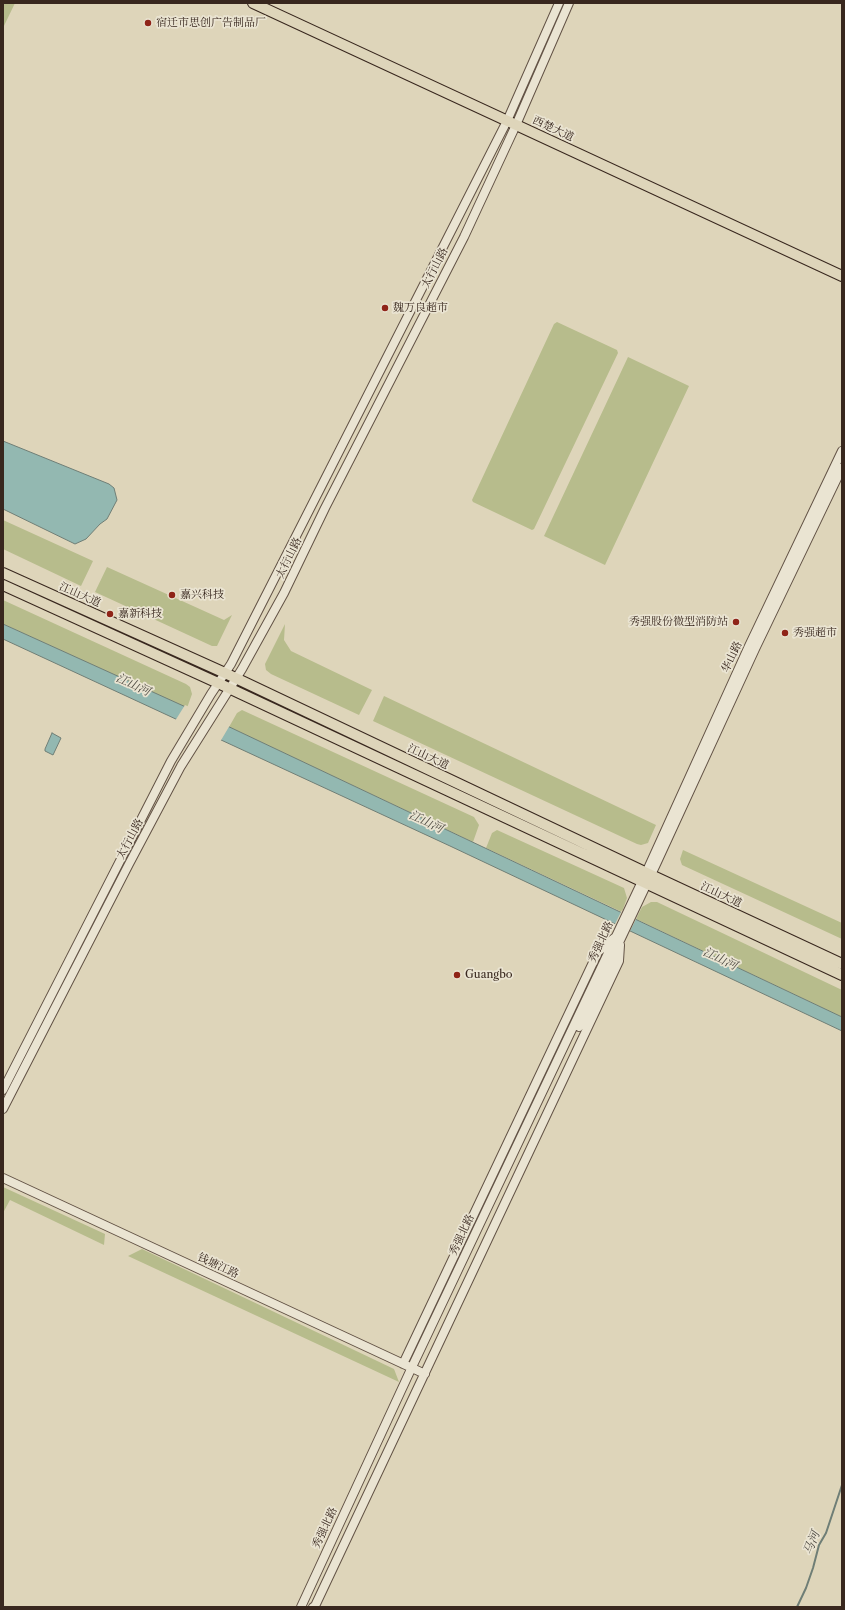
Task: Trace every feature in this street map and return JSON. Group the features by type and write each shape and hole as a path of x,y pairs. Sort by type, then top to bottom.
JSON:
{"main road":[{"name":"西楚大道","path":"253,3 842,276"},
{"name":"江山大道","path":"3,573 236,679 842,975"},
{"name":"江山大道","path":"3,584 646,878 842,964"}],"street":[{"name":"太行山路","path":"3,1109 181,766 236,679 284,592 325,508 464,237 512,123 559,3"},
{"name":"太行山路","path":"3,1090 171,760 231,664 512,123 569,3"},
{"name":"华山路","path":"646,878 749,646 842,451"},
{"name":"华山路","path":"646,878 842,468"},
{"name":"秀强北路","path":"301,1607 646,878"},
{"path":"404,1364 598,952 619,936"},
{"path":"313,1607 425,1374 619,962 619,936"},
{"name":"钱塘江路","path":"3,1178 425,1374"},
{"name":"秀强北路","path":"306,1607 414,1369"}],"green space":[{"path":"15,3 3,28 3,4"},
{"path":"557,322 617,350 618,353 534,529 532,530 473,502 472,500 554,324"},
{"path":"628,357 689,386 605,565 544,536"},
{"path":"3,520 93,561 81,586 3,549"},
{"path":"107,567 224,620 232,615 217,646 212,646 95,592"},
{"path":"3,600 186,684 190,687 192,694 187,708 3,624"},
{"path":"285,624 284,640 291,651 372,690 359,715 271,674 266,670 265,664"},
{"path":"384,696 656,825 648,843 641,845 637,844 373,721"},
{"path":"242,710 474,817 479,825 473,842 229,727 237,713"},
{"path":"497,830 624,888 627,898 622,912 486,848 492,833"},
{"path":"683,850 842,923 842,939 682,865 680,859"},
{"path":"651,902 657,902 842,990 842,1017 636,919 642,907"},
{"path":"3,1187 105,1234 104,1245 10,1200 3,1213"},
{"path":"142,1249 394,1369 399,1382 128,1256"}],"water":[{"path":"3,441 109,484 114,488 117,500 107,519 100,524 86,539 75,544 3,509"},
{"name":"江山河","path":"3,624 221,723 842,1017 842,1031 450,846 3,639"},
{"path":"52,733 61,738 53,755 45,751"}],"pier":[{"path":"185,705 230,725 220,742 175,721"},
{"path":"622,910 637,917 629,933 614,926"}],"waterway":[{"name":"马河","path":"797,1607 806,1588 819,1545 826,1533 842,1485"}],"place":[{"name":"宿迁市思创广告制品厂","path":"148,23"},
{"name":"魏万良超市","path":"385,308"},
{"name":"嘉兴科技","path":"172,595"},
{"name":"嘉新科技","path":"110,614"},
{"name":"秀强股份微型消防站","path":"736,622"},
{"name":"秀强超市","path":"785,633"},
{"name":"Guangbo","path":"457,975"}]}
